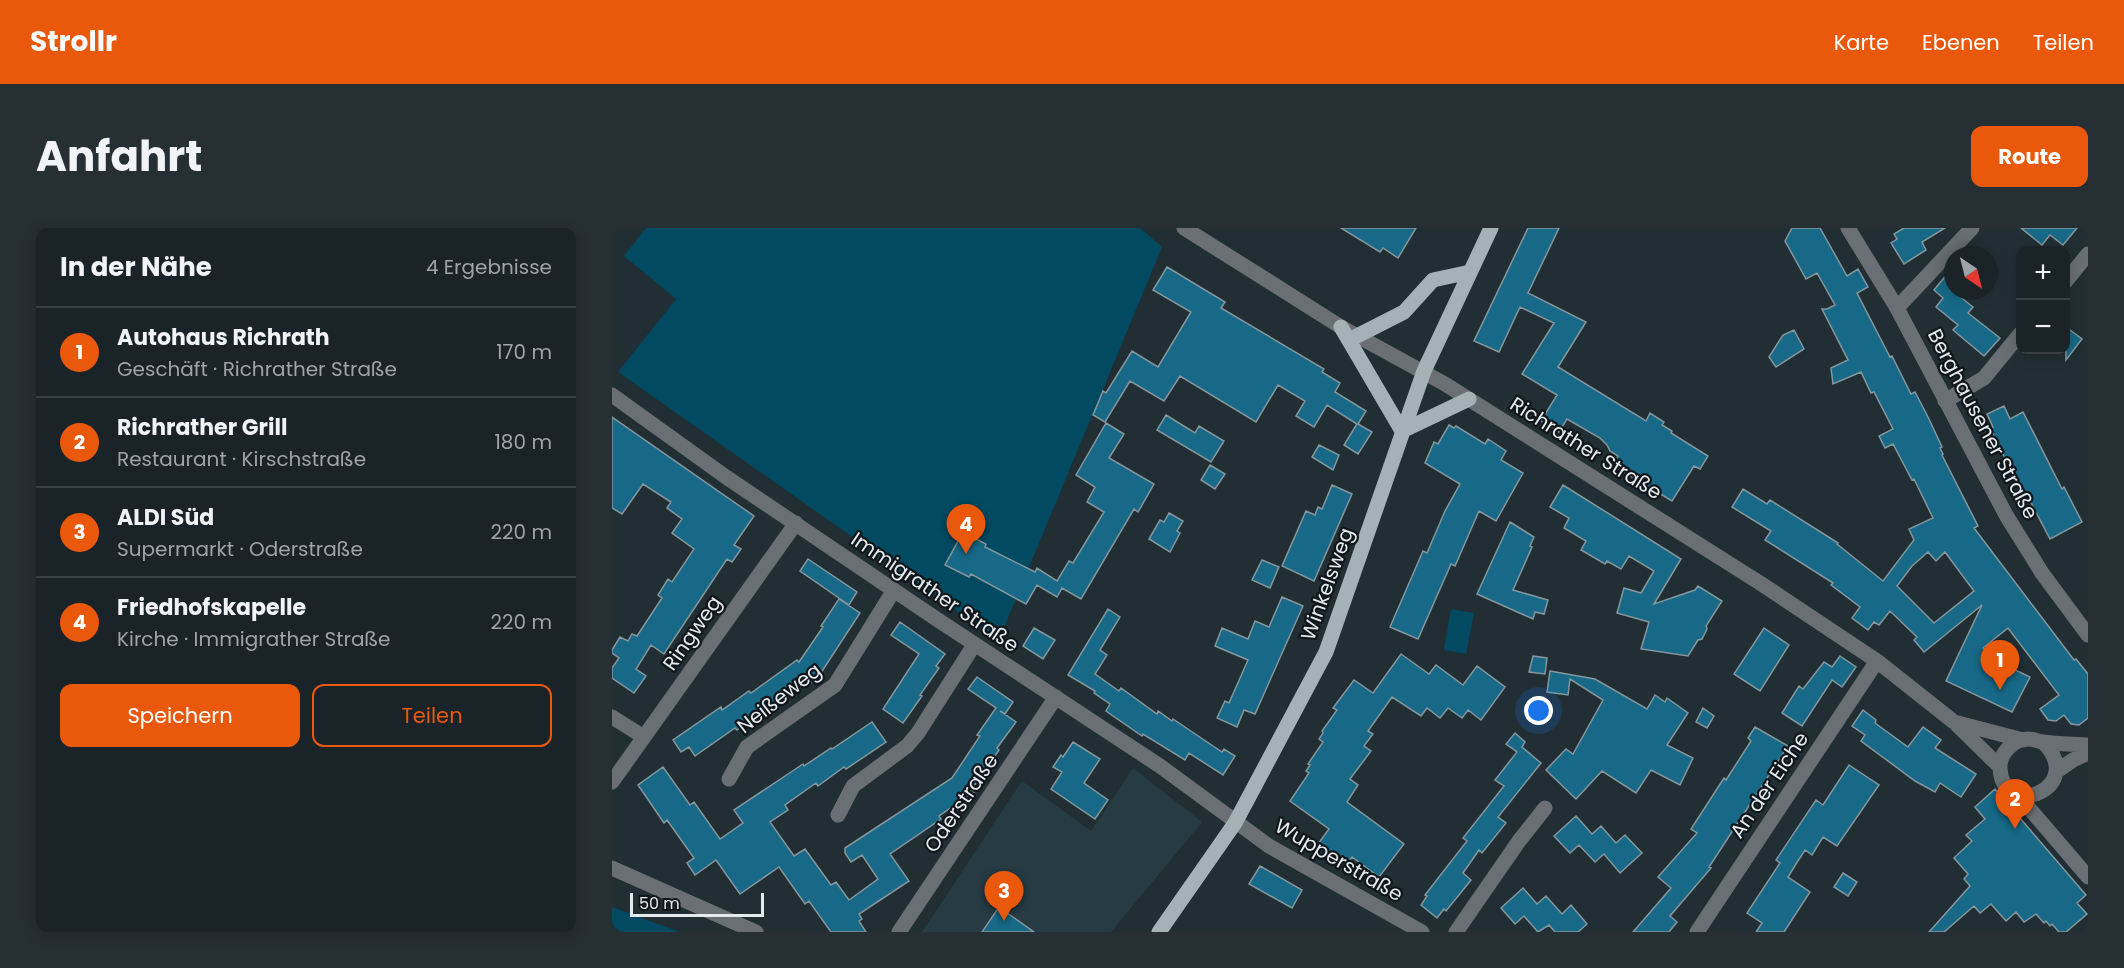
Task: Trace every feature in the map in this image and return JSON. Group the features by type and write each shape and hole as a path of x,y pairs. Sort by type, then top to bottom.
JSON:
{"main road":[{"name":"Winkelsweg","path":"1159,932 1235,823 1326,652 1424,371 1491,228"},
{"path":"1357,336 1404,312 1433,280 1470,272"},
{"path":"1341,327 1402,431 1469,399"}],"street":[{"name":"Richrather Straße","path":"1184,228 1341,327 1424,371 1750,577 1877,662 1953,722 2000,768"},
{"name":"Berghausener Straße","path":"1848,228 1897,308 2006,515 2042,573 2086,629"},
{"path":"1897,308 1972,228"},
{"path":"2070,276 2088,254"},
{"path":"1945,401 1984,378 2016,339"},
{"name":"Immigrather Straße","path":"612,395 726,477 974,645 1160,765 1235,823"},
{"name":"Ringweg","path":"644,737 796,523"},
{"name":"Neißeweg","path":"729,779 747,747 835,685 894,590"},
{"path":"838,815 853,786 907,746 918,733 974,645"},
{"name":"An der Eiche","path":"1697,932 1877,662"},
{"name":"Oderstraße","path":"899,932 1056,697"},
{"path":"612,717 644,737 612,782"},
{"name":"Richrather Straße","path":"1953,722 2024,740"},
{"path":"2043,742 2054,751 2058,765 2056,779 2048,789 2036,796 2023,796 2011,790 2003,780 2000,768 2004,753 2013,743 2028,739 2088,745"},
{"path":"2057,771 2088,753"},
{"path":"2023,796 2029,808 2088,877"},
{"path":"1456,932 1545,808"},
{"name":"Wupperstraße","path":"1235,823 1269,846 1422,932"},
{"path":"612,868 756,932"}],"shaded area":[{"path":"646,228 1140,228 1162,247 998,642 618,372 676,299 624,256"},
{"path":"1451,609 1474,613 1466,654 1444,650"},
{"path":"1133,768 1202,822 1111,932 922,932 1022,781 1091,831"},
{"path":"612,907 680,932 612,932"}],"building":[{"path":"1341,228 1416,228 1398,258 1383,248 1380,252"},
{"path":"1528,228 1559,228 1528,293 1586,322 1558,367 1646,421 1650,413 1664,422 1662,425 1672,431 1671,433 1708,456 1700,469 1694,466 1672,501 1612,465 1618,456 1610,451 1600,438 1567,419 1559,432 1541,421 1557,395 1522,374 1554,323 1520,307 1499,352 1474,341"},
{"path":"1792,228 1820,228 1847,276 1858,269 1868,287 1857,293 1911,394 1915,392 1928,417 1942,447 1940,448 1942,455 1978,526 1974,528 2074,660 2076,659 2088,674 2088,718 2079,725 2071,724 2064,715 2056,721 2048,720 2040,709 2059,695 2008,628 1983,648 2003,664 2030,677 2012,712 1946,681 1982,605 1924,652 1914,640 1917,637 1890,611 1879,625 1874,622 1868,630 1852,618 1860,607 1831,585 1833,583 1765,540 1771,531 1732,507 1743,489 1767,504 1770,500 1838,543 1883,581 1914,540 1909,529 1933,518 1914,479 1912,480 1893,444 1885,448 1879,436 1893,429 1861,372 1833,384 1831,368 1848,360 1822,309 1835,305 1817,273 1806,279 1785,241","holes":["1928,552 1936,561 1945,552 1974,591 1934,623 1897,586 1912,566"]},
{"path":"1904,228 1945,228 1922,242 1926,250 1904,264 1891,243 1897,239 1894,234"},
{"path":"2021,228 2077,228 2063,245 2050,235 2042,245"},
{"path":"1167,267 1225,302 1221,308 1324,369 1322,372 1340,383 1335,392 1366,411 1358,424 1372,432 1358,454 1344,445 1357,424 1327,405 1314,427 1296,416 1305,401 1278,385 1256,422 1180,376 1164,401 1130,381 1105,422 1093,415 1103,391 1106,393 1132,351 1158,367 1191,312 1153,290"},
{"path":"1944,278 1944,300 1964,300 1973,307 1968,313 2000,338 1984,356 1953,330 1958,325 1936,307 1943,298 1934,290"},
{"path":"1794,330 1804,349 1776,367 1769,357 1783,335"},
{"path":"2070,330 2082,339 2066,360 2066,354 2070,354"},
{"path":"2004,406 2010,419 2023,412 2062,489 2064,487 2082,522 2050,539 2028,497 2025,498 1990,428 1993,427 1987,414"},
{"path":"1166,415 1195,433 1199,426 1224,441 1211,462 1157,430"},
{"path":"612,417 754,516 734,545 741,549 732,562 727,559 664,654 651,645 636,669 646,676 634,693 612,678 612,668 619,658 612,653 612,650 620,637 628,641 632,634 637,636 662,598 658,595 668,579 672,582 694,549 672,533 682,519 667,508 671,502 643,484 622,514 612,508"},
{"path":"1106,423 1124,434 1109,458 1154,484 1138,512 1134,509 1081,599 1062,588 1057,597 1037,585 1026,604 971,574 969,577 945,565 963,532 986,544 985,547 1035,572 1037,568 1057,581 1069,561 1073,563 1104,512 1087,502 1095,487 1076,475"},
{"path":"1449,425 1454,428 1456,426 1485,444 1488,439 1506,451 1501,460 1523,473 1496,521 1479,511 1455,566 1451,564 1418,639 1390,627 1423,551 1427,553 1445,511 1460,484 1425,463 1434,442 1438,444"},
{"path":"1319,445 1339,455 1333,470 1312,457"},
{"path":"1210,465 1225,474 1215,489 1201,480"},
{"path":"1332,485 1352,494 1314,581 1282,566 1306,511 1315,515 1318,507 1322,509"},
{"path":"1563,485 1681,559 1654,604 1695,590 1698,586 1722,601 1706,626 1707,629 1702,639 1698,640 1688,656 1641,649 1649,622 1617,613 1624,588 1641,593 1654,571 1629,556 1621,569 1607,561 1605,564 1581,550 1586,541 1564,528 1569,518 1550,507"},
{"path":"1169,513 1183,521 1177,531 1180,533 1170,552 1149,539 1160,520 1164,522"},
{"path":"1510,522 1534,537 1530,546 1532,547 1513,590 1548,600 1544,614 1535,612 1533,619 1477,594"},
{"path":"808,559 857,592 849,605 800,571"},
{"path":"1262,560 1279,567 1270,588 1252,580"},
{"path":"1282,597 1303,606 1255,714 1244,710 1237,727 1217,718 1225,701 1229,703 1248,660 1215,646 1222,628 1248,639 1255,621 1269,627"},
{"path":"839,599 860,613 817,679 808,685 807,683 765,713 763,711 737,730 735,728 695,756 689,747 681,752 673,740 721,707 722,710 749,691 751,693 797,660 799,662"},
{"path":"1108,609 1120,617 1100,650 1107,655 1095,674 1119,691 1121,688 1157,714 1158,711 1172,721 1173,719 1222,752 1224,749 1235,756 1223,775 1189,753 1185,760 1143,734 1142,736 1106,711 1110,704 1094,693 1095,691 1068,675"},
{"path":"900,622 945,654 936,666 939,668 920,695 922,696 903,723 883,709 919,654 891,635"},
{"path":"1034,628 1055,640 1043,659 1023,646"},
{"path":"1764,628 1789,645 1760,691 1734,674"},
{"path":"1401,654 1429,674 1436,665 1463,685 1477,666 1505,687 1481,720 1468,710 1462,718 1448,708 1440,718 1427,708 1421,716 1392,697 1368,731 1373,734 1364,746 1371,751 1350,779 1358,785 1347,802 1404,844 1379,877 1352,857 1347,864 1318,844 1329,829 1290,801 1309,773 1306,771 1310,765 1308,764 1323,742 1319,739 1322,731 1337,710 1333,708 1354,680 1373,693"},
{"path":"1533,656 1547,658 1545,674 1529,672"},
{"path":"1840,656 1856,667 1842,687 1832,680 1802,726 1782,713 1799,686 1803,689 1824,662 1832,667"},
{"path":"1550,671 1595,679 1647,709 1655,695 1665,702 1667,698 1688,713 1667,745 1693,758 1680,785 1651,770 1636,793 1602,771 1576,799 1546,770 1566,749 1573,754 1603,700 1570,679 1568,695 1547,692"},
{"path":"977,677 1013,702 1005,714 1000,711 1016,722 971,790 974,792 939,816 941,819 890,854 909,881 859,914 862,919 859,921 866,932 831,932 809,901 805,904 779,867 740,894 716,860 695,875 687,863 694,858 667,820 664,823 638,785 663,767 690,805 694,802 720,839 743,823 734,810 872,722 886,742 846,769 844,767 818,786 816,783 785,805 788,810 770,822 794,856 805,849 831,885 836,882 849,900 878,879 862,855 851,862 845,853 845,848 952,778 980,736 977,735 996,708 968,689"},
{"path":"1703,708 1714,716 1707,728 1696,722"},
{"path":"1863,710 1876,720 1875,723 1908,747 1923,727 1941,740 1935,748 1976,774 1961,797 1940,783 1935,792 1915,781 1861,741 1865,735 1852,726"},
{"path":"1755,727 1788,746 1709,867 1711,868 1670,916 1677,922 1669,932 1633,932 1671,888 1658,877 1697,833 1691,829 1751,741 1748,738"},
{"path":"1515,733 1525,742 1522,747 1541,763 1498,817 1506,823 1482,853 1479,850 1463,873 1471,880 1446,911 1444,909 1437,918 1421,905 1427,896 1425,895 1467,841 1463,838 1504,786 1495,780 1517,752 1506,744"},
{"path":"1073,742 1100,759 1084,783 1108,800 1095,819 1051,789 1062,772 1053,767"},
{"path":"1849,765 1879,785 1837,846 1823,837 1812,855 1805,850 1788,877 1810,892 1784,932 1756,932 1762,923 1747,913 1780,863 1776,860 1816,800 1823,805"},
{"path":"1995,789 2086,895 2077,903 2087,914 2066,932 2059,932 2052,924 2050,926 2046,921 2044,923 2036,914 2024,922 2016,912 2006,921 1991,904 1980,913 1974,906 1944,932 1929,932 1970,886 1964,879 1968,874 1954,858 1972,841 1966,835 1985,819 1975,807"},
{"path":"1576,816 1592,834 1601,826 1616,843 1625,835 1642,853 1620,873 1604,854 1595,862 1579,845 1570,853 1554,836"},
{"path":"1260,866 1302,890 1292,908 1249,884"},
{"path":"1843,873 1857,882 1848,896 1834,887"},
{"path":"1523,888 1537,904 1546,896 1562,914 1571,905 1587,924 1578,932 1555,932 1549,925 1538,932 1524,916 1515,924 1501,908"},
{"path":"999,907 1034,932 982,932"}],"place":[{"name":"Friedhofskapelle","path":"966,554"},
{"name":"Autohaus Richrath","path":"2000,690"},
{"name":"Richrather Grill","path":"2015,829"},
{"name":"ALDI Süd","path":"1004,921"}]}
